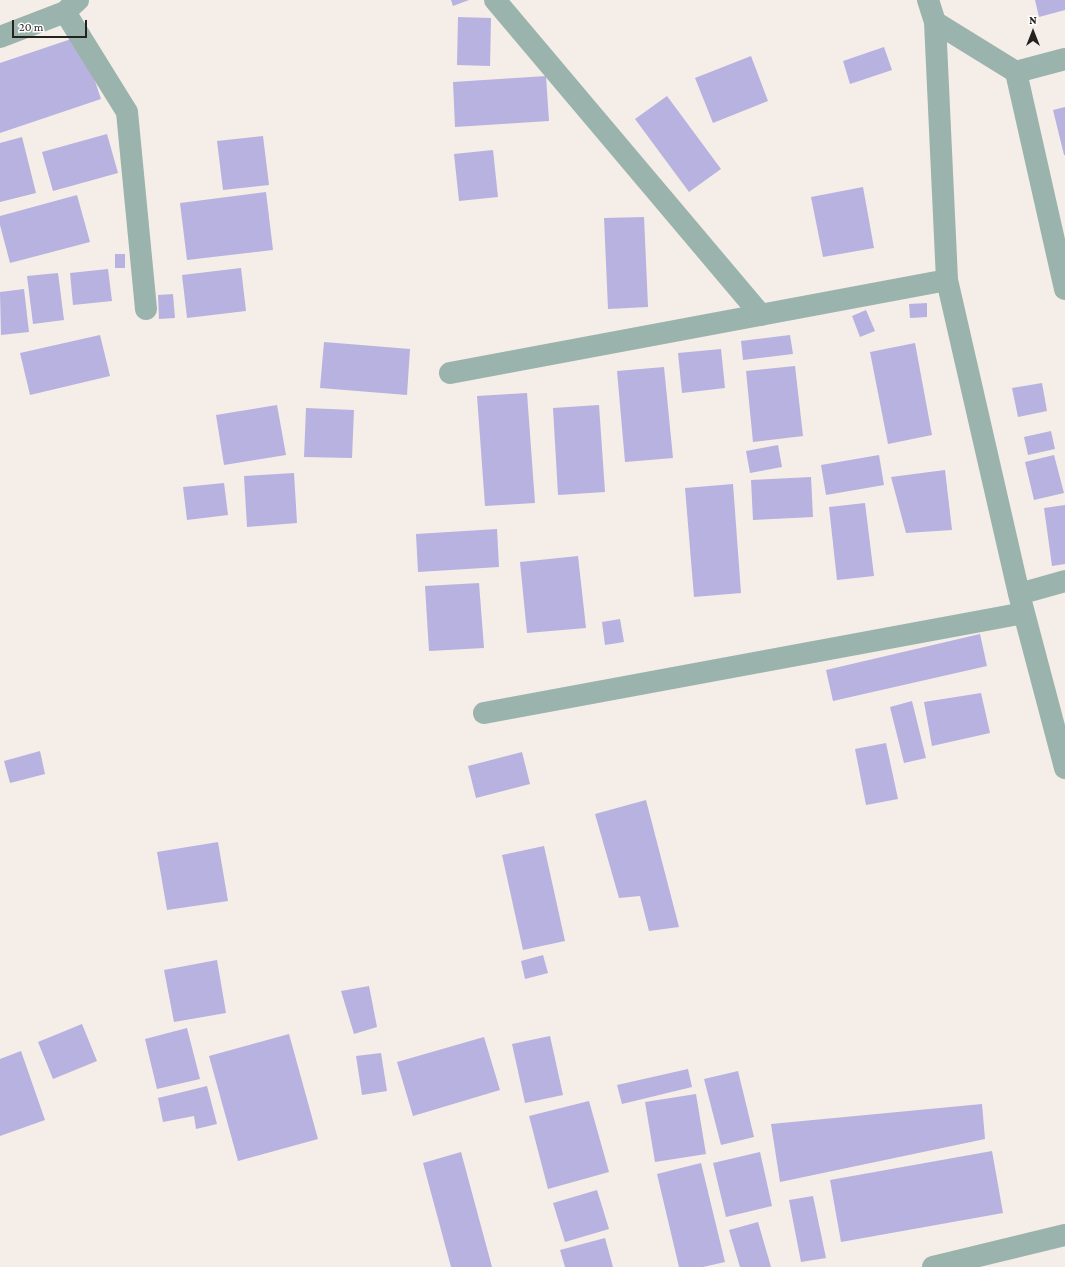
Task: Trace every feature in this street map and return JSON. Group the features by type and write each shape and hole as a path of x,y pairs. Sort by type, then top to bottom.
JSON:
{"street":[{"path":"495,0 761,315"},
{"path":"928,0 935,22 947,280 1021,604 1065,768"},
{"path":"0,37 72,6 127,112 146,309"},
{"path":"935,22 1016,72 1065,289"},
{"path":"1016,72 1065,59"},
{"path":"450,372 947,280"},
{"path":"484,714 1021,604 1065,581"},
{"path":"933,1267 1065,1235"}],"building":[{"path":"451,0 469,0 453,6"},
{"path":"1035,0 1065,0 1065,10 1039,17"},
{"path":"458,17 491,18 490,66 457,65"},
{"path":"80,36 101,99 0,133 0,63"},
{"path":"884,47 892,70 850,84 843,61"},
{"path":"751,56 768,101 713,123 695,78"},
{"path":"546,76 549,121 455,127 453,82"},
{"path":"667,96 721,169 689,192 635,119"},
{"path":"1065,107 1065,155 1064,155 1053,110"},
{"path":"107,134 118,173 53,191 42,152"},
{"path":"263,136 269,185 223,190 217,141"},
{"path":"22,137 36,193 0,202 0,143"},
{"path":"493,150 498,197 459,201 454,154"},
{"path":"863,187 874,248 823,257 811,197"},
{"path":"266,192 273,250 187,260 180,203"},
{"path":"77,195 90,242 10,263 0,225 0,216"},
{"path":"644,217 648,307 608,309 604,218"},
{"path":"115,254 125,254 125,268 115,268"},
{"path":"241,268 246,311 187,318 182,275"},
{"path":"108,269 112,301 73,305 70,273"},
{"path":"58,273 64,320 33,324 27,276"},
{"path":"24,289 29,332 1,335 0,292"},
{"path":"173,294 175,318 159,319 158,295"},
{"path":"927,303 927,317 910,318 909,304"},
{"path":"866,310 875,331 860,337 852,316"},
{"path":"100,335 110,376 30,395 20,353"},
{"path":"790,335 793,354 743,360 741,341"},
{"path":"324,342 410,349 407,395 320,388"},
{"path":"915,343 932,435 888,444 870,352"},
{"path":"721,349 725,388 682,393 678,353"},
{"path":"795,366 803,436 753,442 746,371"},
{"path":"664,367 673,458 625,462 617,371"},
{"path":"1042,383 1047,411 1018,417 1012,388"},
{"path":"527,393 535,503 485,506 477,396"},
{"path":"277,405 286,455 224,465 216,415"},
{"path":"599,405 605,492 558,495 553,408"},
{"path":"306,408 354,410 352,458 304,457"},
{"path":"1051,431 1055,449 1028,455 1024,437"},
{"path":"778,445 782,467 750,473 746,451"},
{"path":"879,455 884,485 826,495 821,465"},
{"path":"1054,455 1064,493 1034,500 1025,462"},
{"path":"945,470 952,530 906,533 891,477"},
{"path":"294,473 297,523 247,527 244,476"},
{"path":"811,477 813,517 753,520 751,480"},
{"path":"224,483 228,515 187,520 183,487"},
{"path":"733,484 741,593 694,597 685,488"},
{"path":"865,503 874,576 837,580 829,507"},
{"path":"1065,505 1065,564 1052,566 1044,508"},
{"path":"497,529 499,567 418,572 416,534"},
{"path":"578,556 586,628 527,633 520,562"},
{"path":"479,583 484,648 429,651 425,586"},
{"path":"620,619 624,642 605,645 602,622"},
{"path":"980,634 987,666 833,701 826,670"},
{"path":"981,693 990,733 932,746 924,702"},
{"path":"912,701 926,758 904,763 890,707"},
{"path":"886,743 898,799 866,805 855,749"},
{"path":"40,751 45,774 10,783 4,761"},
{"path":"522,752 530,784 476,798 468,766"},
{"path":"646,800 679,927 649,931 640,896 619,898 595,814"},
{"path":"218,842 228,901 167,910 157,852"},
{"path":"544,846 565,941 523,950 502,855"},
{"path":"543,955 548,973 525,979 521,961"},
{"path":"217,960 226,1013 174,1022 164,970"},
{"path":"369,986 377,1027 354,1034 341,991"},
{"path":"82,1024 97,1061 53,1079 38,1042"},
{"path":"187,1028 200,1079 157,1089 145,1039"},
{"path":"289,1034 318,1139 238,1161 209,1056"},
{"path":"550,1036 563,1095 525,1103 512,1044"},
{"path":"484,1037 500,1090 413,1116 397,1062"},
{"path":"21,1051 45,1120 0,1136 0,1059"},
{"path":"381,1053 387,1091 362,1095 356,1056"},
{"path":"688,1069 692,1087 622,1104 617,1085"},
{"path":"738,1071 754,1137 721,1145 704,1079"},
{"path":"207,1086 217,1124 196,1129 194,1116 163,1122 158,1098"},
{"path":"696,1094 706,1154 655,1162 645,1102"},
{"path":"589,1101 609,1172 548,1189 529,1116"},
{"path":"982,1104 985,1139 780,1182 771,1124"},
{"path":"992,1151 1003,1213 841,1242 830,1180"},
{"path":"461,1152 492,1267 451,1267 423,1163"},
{"path":"760,1152 772,1206 726,1217 713,1163"},
{"path":"701,1163 725,1262 703,1267 679,1267 657,1174"},
{"path":"597,1190 609,1229 565,1242 553,1203"},
{"path":"813,1196 826,1258 801,1262 789,1200"},
{"path":"758,1222 771,1267 740,1267 729,1230"},
{"path":"605,1238 613,1267 565,1267 560,1250"}]}
